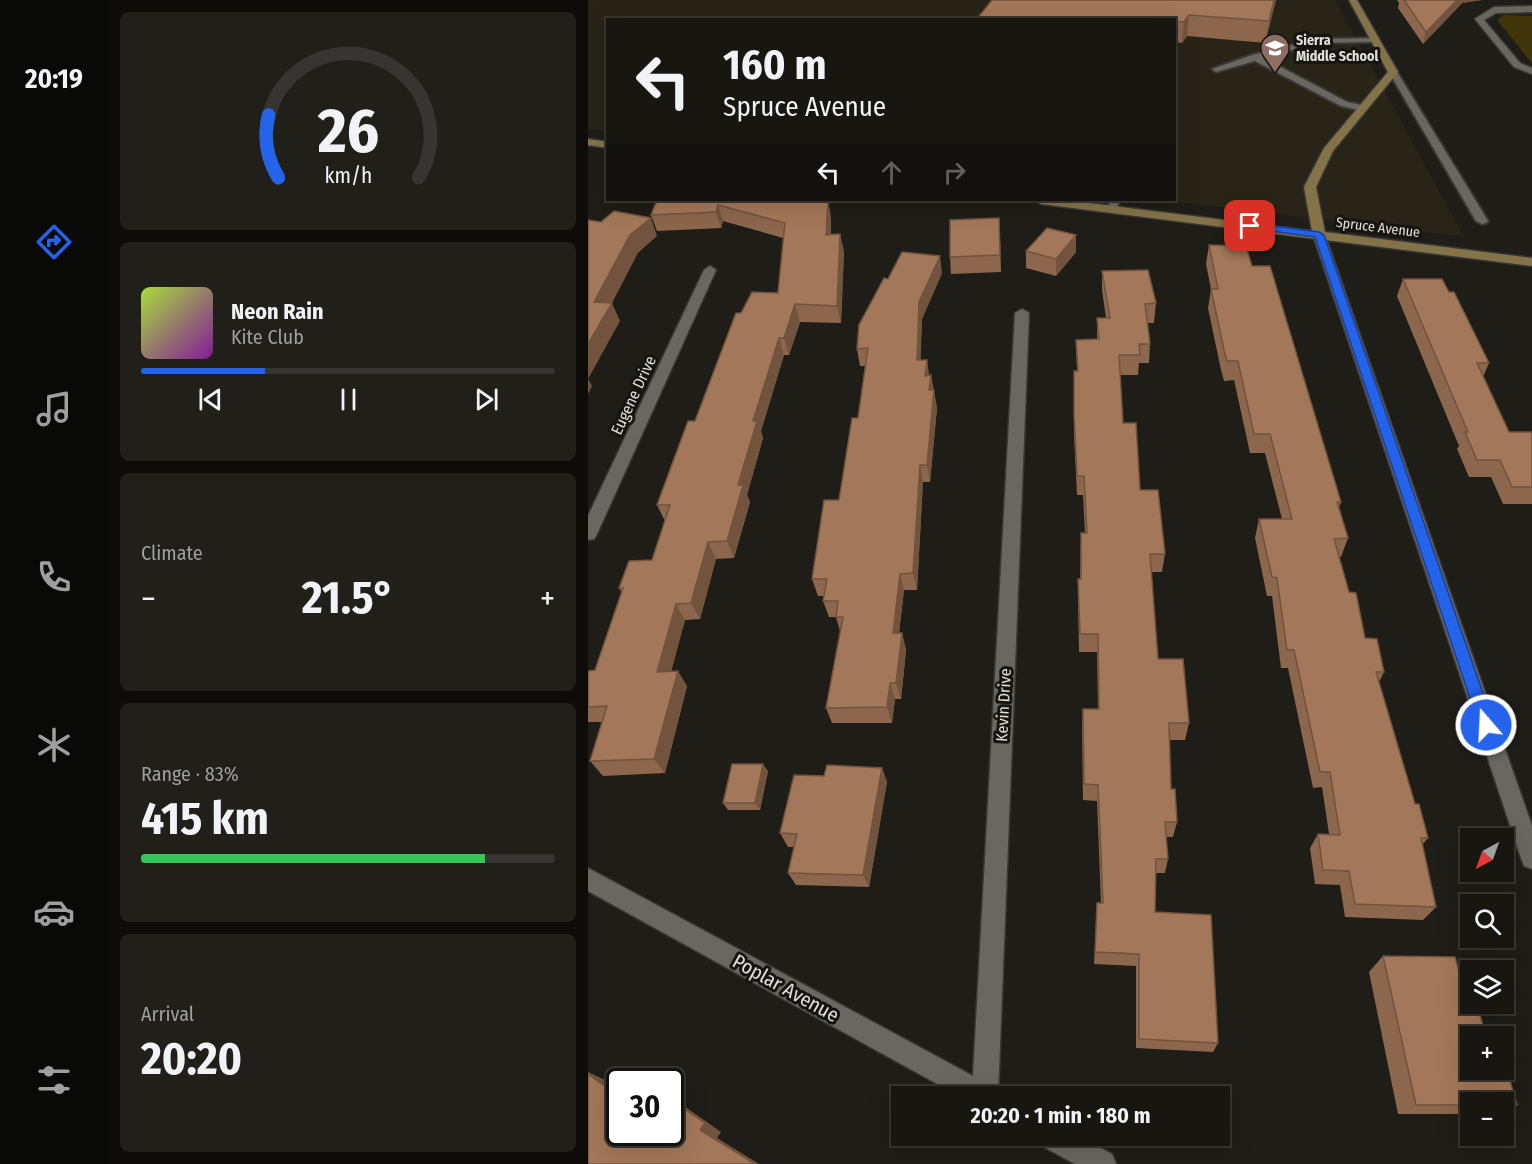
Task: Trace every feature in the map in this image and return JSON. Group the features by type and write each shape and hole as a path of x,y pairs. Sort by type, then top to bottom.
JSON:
{"street":[{"path":"1353,0 1393,72 1328,150 1310,187 1319,235 1532,858"},
{"path":"1532,9 1494,10 1479,19 1517,66 1532,71"},
{"path":"588,142 606,145"},
{"name":"Spruce Avenue","path":"1059,201 1113,204 1319,235 1532,262"},
{"name":"Eugene Drive","path":"588,534 710,270"},
{"name":"Kevin Drive","path":"984,1086 1022,314"},
{"name":"Poplar Avenue","path":"588,879 966,1086"},
{"path":"1070,1146 1101,1164"}],"lane":[{"path":"1216,69 1315,40 1374,40"},
{"path":"1255,57 1344,104 1363,108"},
{"path":"1393,72 1482,221"}],"shaded area":[{"name":"Sierra Middle School","path":"588,0 1335,0 1464,237 1169,201 1176,201 1176,18 606,18 606,131 588,129"},
{"path":"1504,15 1532,16 1532,63 1497,20"}],"building":[{"path":"992,0 1274,0 1269,21 1189,15 1184,22 1176,21 1176,18 978,18"},
{"path":"1404,0 1457,0 1426,32"},
{"path":"657,201 828,201 826,235 840,234 837,306 795,304 784,338 779,338 753,421 757,421 738,485 743,485 727,541 708,542 691,603 676,604 657,672 678,671 654,759 590,761 607,706 588,707 588,671 595,670 623,588 619,588 629,561 652,560 670,505 657,505 688,421 695,421 736,313 741,313 752,292 778,293 785,223 718,205 716,212 651,215"},
{"path":"614,211 651,218 630,235 594,302 612,303 588,344 588,220 601,222"},
{"path":"999,218 1000,255 950,257 950,220"},
{"path":"1047,228 1076,235 1056,259 1026,251"},
{"path":"1209,245 1246,246 1252,266 1270,266 1341,502 1337,502 1348,538 1334,539 1349,592 1356,593 1365,638 1377,639 1384,672 1376,672 1415,804 1419,804 1428,838 1421,838 1436,907 1355,904 1349,871 1323,870 1318,834 1340,835 1330,772 1320,772 1294,650 1287,650 1277,578 1272,577 1259,519 1292,519 1270,434 1254,434 1238,361 1227,361 1211,289 1218,289"},
{"path":"902,252 940,256 919,302 917,360 927,360 925,376 931,375 929,390 934,390 927,465 920,465 913,573 900,574 893,633 902,633 896,683 890,683 887,707 826,708 843,617 836,617 838,601 823,601 827,579 812,579 824,500 839,500 852,418 858,418 868,348 857,349 859,325 884,278 888,279"},
{"path":"1148,270 1156,303 1145,304 1150,344 1139,344 1140,355 1119,355 1123,423 1136,423 1140,490 1158,490 1165,554 1150,554 1158,659 1183,659 1189,723 1169,723 1171,789 1175,789 1177,822 1165,822 1168,859 1156,859 1155,912 1211,915 1218,1043 1139,1039 1139,954 1095,952 1097,903 1103,903 1098,785 1084,784 1083,709 1099,709 1098,634 1080,634 1078,579 1081,579 1081,533 1087,533 1084,476 1077,476 1074,415 1074,371 1078,371 1076,340 1099,339 1097,318 1110,318 1102,271"},
{"path":"1403,279 1442,279 1449,292 1454,292 1489,363 1477,363 1509,432 1532,433 1532,487 1512,487 1500,460 1477,460 1465,432 1468,432"},
{"path":"732,764 763,764 755,803 723,803"},
{"path":"827,765 882,768 863,875 788,873 797,834 780,833 794,775 824,776"},
{"path":"1383,956 1455,957 1460,975 1460,1014 1480,1014 1483,1026 1460,1026 1460,1080 1510,1080 1513,1092 1460,1092 1460,1105 1416,1105"},
{"path":"588,1074 606,1087 606,1146 684,1146 684,1109 705,1123 700,1130 755,1164 588,1164"}],"place":[{"name":"Sierra Middle School","path":"1275,74"}],"route":[{"path":"1250,226 1319,235 1486,725"}]}
